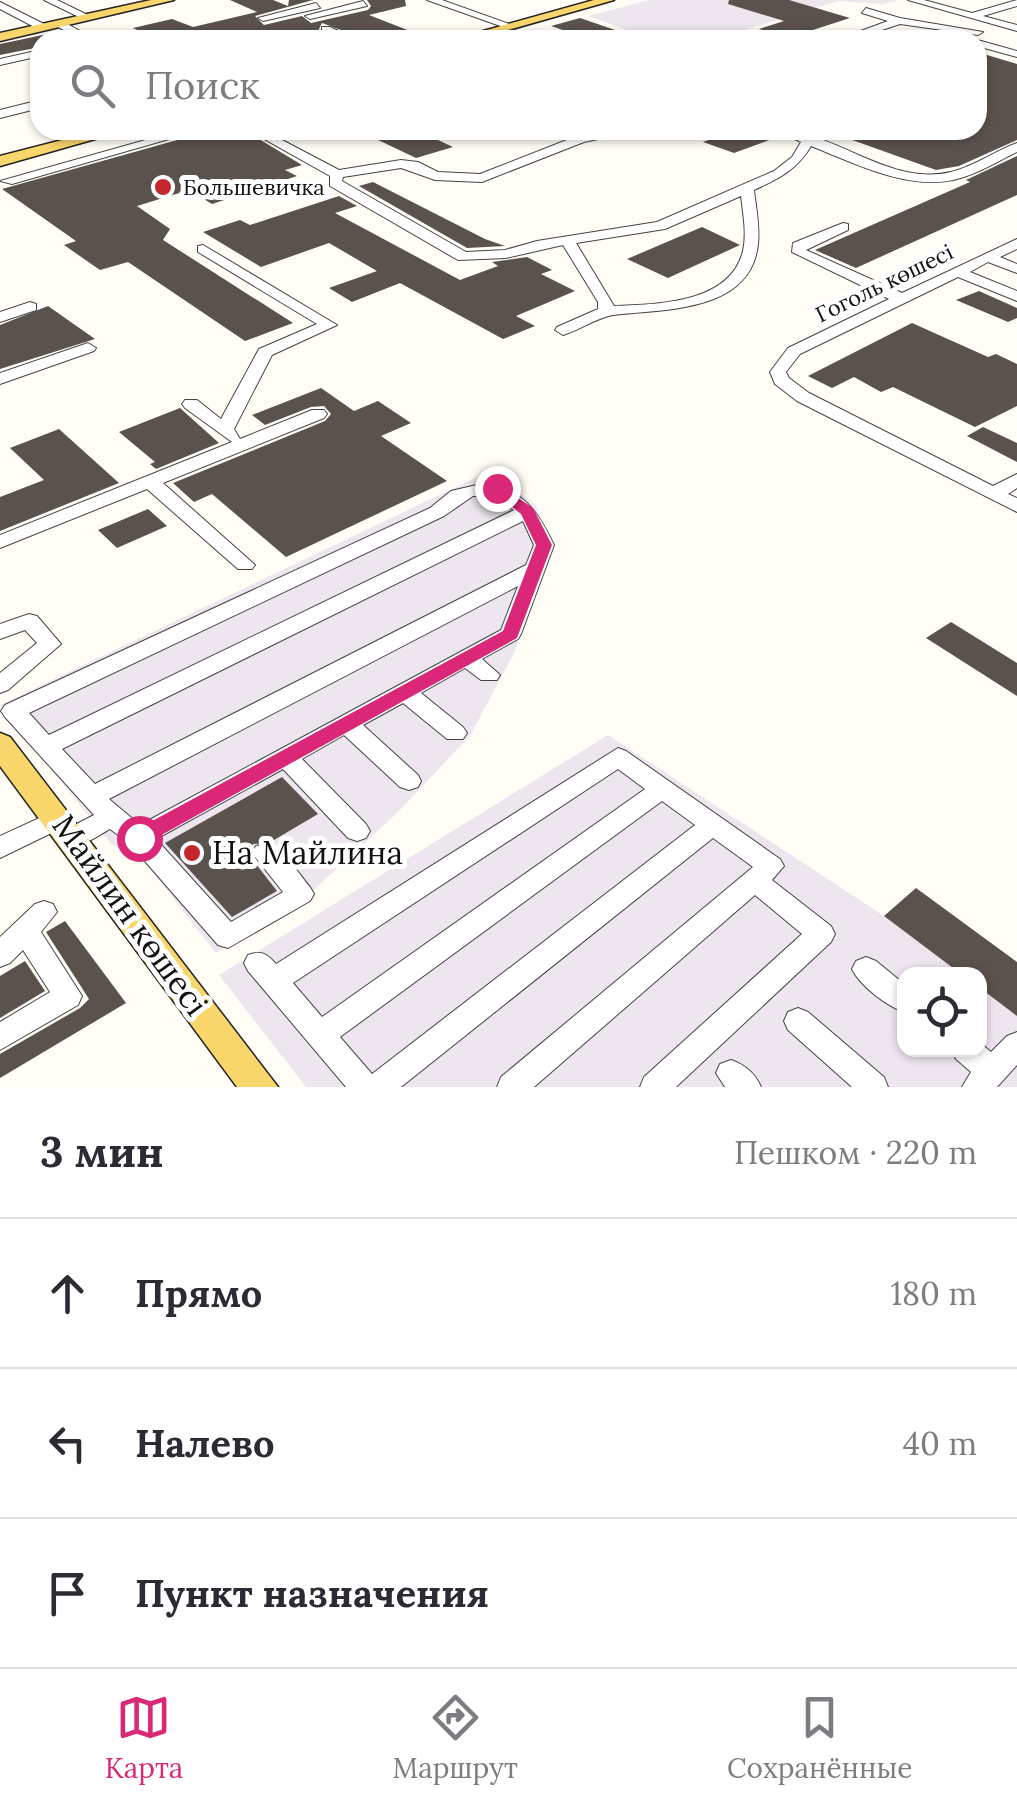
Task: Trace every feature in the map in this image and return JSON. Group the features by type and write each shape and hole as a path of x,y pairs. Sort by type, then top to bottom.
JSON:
{"main road":[{"path":"34,30 168,0"},
{"path":"494,30 608,0"},
{"path":"0,37 30,31"},
{"path":"0,162 81,140"},
{"name":"Майлин көшесі","path":"0,744 259,1087"}],"street":[{"path":"49,0 66,3 89,18"},
{"path":"302,0 313,11"},
{"path":"432,0 510,26"},
{"path":"913,0 1017,28"},
{"path":"973,16 1017,2"},
{"path":"0,4 44,28"},
{"path":"263,18 330,12 363,4"},
{"path":"866,11 899,21 964,30"},
{"path":"0,18 19,14"},
{"path":"872,30 899,21"},
{"path":"983,30 1000,23"},
{"path":"60,24 72,30"},
{"path":"0,62 30,55"},
{"path":"2,122 30,109"},
{"path":"7,182 158,140"},
{"path":"275,140 337,174 401,164 413,165 435,176 482,178 578,140"},
{"path":"337,174 335,183 463,257 479,259 660,226 779,174 797,159 808,141 901,173 930,177 951,176 1017,147"},
{"path":"36,152 59,167"},
{"path":"563,330 606,311 663,308 720,290 748,258 752,232 747,190"},
{"path":"843,227 798,246 799,252 902,299"},
{"path":"566,241 606,302 606,311"},
{"name":"Гоголь көшесі","path":"994,494 803,397 778,372 794,351 1017,243"},
{"path":"203,249 329,325 265,352 224,431"},
{"path":"988,257 1017,269"},
{"path":"958,272 1017,296"},
{"path":"0,316 30,307"},
{"path":"0,379 88,348"},
{"path":"192,404 241,445"},
{"path":"0,542 318,414"},
{"path":"994,494 1017,480"},
{"path":"150,482 245,565"},
{"path":"139,838 510,634 544,545 528,511 497,488 479,487 447,500 438,512 13,710 110,818 139,838 228,938 300,894 265,852"},
{"path":"994,494 1017,506"},
{"path":"46,747 528,511"},
{"path":"92,797 535,569"},
{"path":"0,632 29,621 50,644 0,685"},
{"path":"467,658 489,675"},
{"path":"405,692 455,733"},
{"path":"347,724 409,781"},
{"path":"286,757 357,831"},
{"path":"365,1087 266,972 618,758 771,866 512,1087"},
{"path":"320,1035 662,789"},
{"path":"0,848 110,818"},
{"path":"378,1087 712,825"},
{"path":"655,1087 821,934 754,880"},
{"path":"0,955 35,921 68,996 0,1036"},
{"path":"866,969 897,994"},
{"path":"798,1022 873,1087"},
{"path":"970,1057 984,1079 1017,1045"}],"shaded area":[{"path":"649,0 899,0 883,4 838,1 744,30 627,30 588,16"},
{"path":"479,476 494,477 535,504 551,544 514,653 470,736 396,814 305,898 216,953 139,855 112,845 0,705"},
{"path":"608,735 884,916 952,967 897,967 897,1057 987,1057 987,993 1010,1011 1017,1005 1017,1087 306,1087 219,975"}],"building":[{"path":"230,0 273,0 288,6 289,0 313,0 255,16 264,25 302,16 311,23 368,10 371,6 367,0 405,0 406,6 369,15 407,30 341,30 322,23 318,30 133,28 172,19 193,27 257,12"},
{"path":"729,0 789,0 850,18 813,30 762,30 759,29 784,21 728,4"},
{"path":"580,18 615,30 563,30 551,26"},
{"path":"30,38 30,49 0,55 0,44"},
{"path":"987,55 1017,64 1017,140 959,166 936,170 852,140 987,140"},
{"path":"177,140 261,140 302,165 285,170 297,176 212,204 189,190 137,206 170,229 163,240 293,323 245,341 128,262 100,270 64,245 76,241 2,189"},
{"path":"378,140 438,140 453,147 416,158"},
{"path":"708,140 769,140 734,153 703,142"},
{"path":"1017,156 1017,195 856,268 815,250 970,182 966,180"},
{"path":"373,182 505,246 467,248 359,186"},
{"path":"339,196 357,206 335,213 460,280 498,266 492,262 527,257 552,270 541,274 575,291 516,316 535,326 503,339 400,283 352,302 329,288 377,271 329,243 261,267 203,232 240,220 250,225"},
{"path":"702,227 740,245 668,278 627,259"},
{"path":"979,291 1017,308 1017,318 1008,322 956,300"},
{"path":"48,306 95,339 0,369 0,325"},
{"path":"912,323 988,357 996,354 1017,364 1017,406 975,427 893,387 881,392 854,377 832,388 808,376"},
{"path":"321,388 354,411 378,401 411,423 381,436 447,481 286,557 212,494 194,502 173,483 325,421 331,414 324,406 311,407 265,425 252,415"},
{"path":"180,408 219,443 156,469 150,464 155,462 119,432"},
{"path":"983,427 1017,443 1017,462 967,436"},
{"path":"59,429 119,483 0,531 0,497 44,480 10,448"},
{"path":"148,509 167,526 117,548 98,530"},
{"path":"951,622 1017,663 1017,696 926,638"},
{"path":"282,777 318,814 269,843 253,844 249,855 277,891 232,917 165,843"},
{"path":"916,888 1017,962 1017,1016 987,993 987,967 952,967 884,916"},
{"path":"65,921 126,1003 0,1078 0,1054 89,999 46,932"},
{"path":"25,961 45,991 0,1018 0,976"}],"place":[{"name":"Большевичка","path":"163,187"},
{"name":"На Майлина","path":"192,853"}],"route":[{"path":"139,838 510,634 544,545 528,511 497,488"}]}
